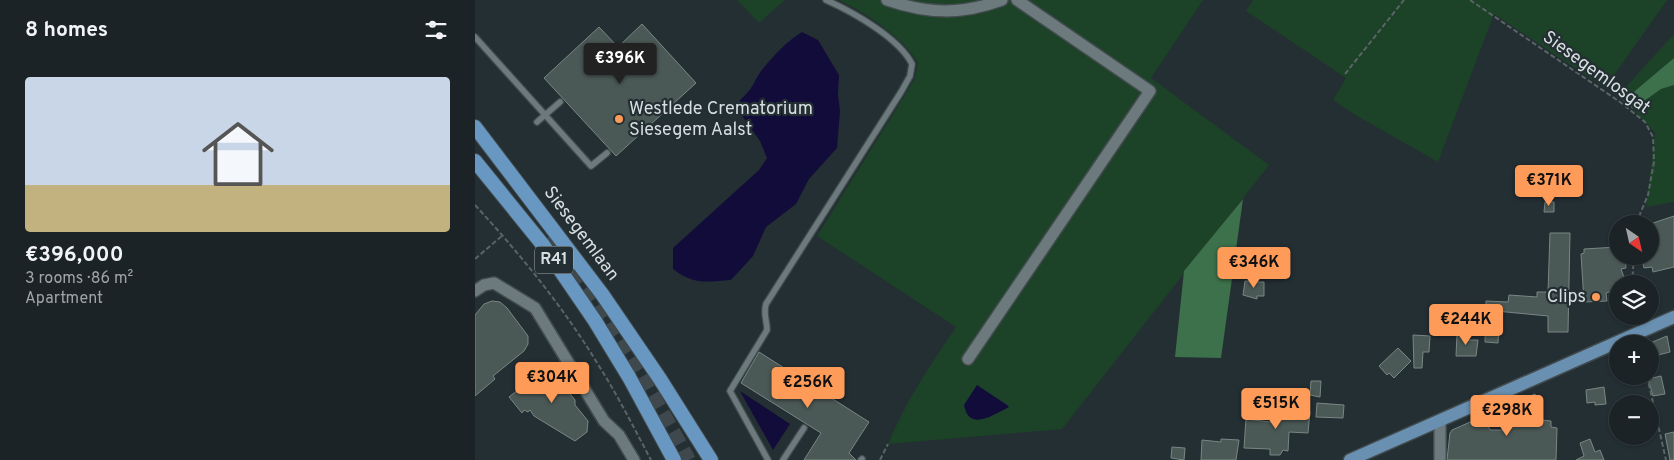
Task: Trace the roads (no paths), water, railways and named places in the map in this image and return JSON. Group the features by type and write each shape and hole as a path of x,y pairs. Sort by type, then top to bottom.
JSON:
{"highway":[{"name":"Siesegemlaan","path":"475,127 602,294 651,369 660,379 711,460"},
{"name":"R41","path":"475,161 543,245 595,321 629,377 674,460"}],"main road":[{"path":"1350,460 1674,317"}],"street":[{"path":"887,0 915,9 956,12 1001,0"},
{"path":"968,359 1150,91 1017,0"},
{"path":"475,291 484,285 494,282 535,308 604,421 619,435 634,460"},
{"path":"1440,421 1440,460"}],"lane":[{"path":"768,460 730,391 767,330 767,321 764,313 766,304 901,92 910,76 913,64 907,54 887,38 845,8 826,0"},
{"path":"475,37 591,166 607,153"},
{"path":"537,122 560,102"},
{"path":"783,460 804,428"}],"tunnel":[{"path":"546,239 605,318 657,402 689,460"}],"place":[{"name":"Westlede Crematorium Siesegem Aalst","path":"619,119"},
{"name":"Clips","path":"1596,297"}]}
